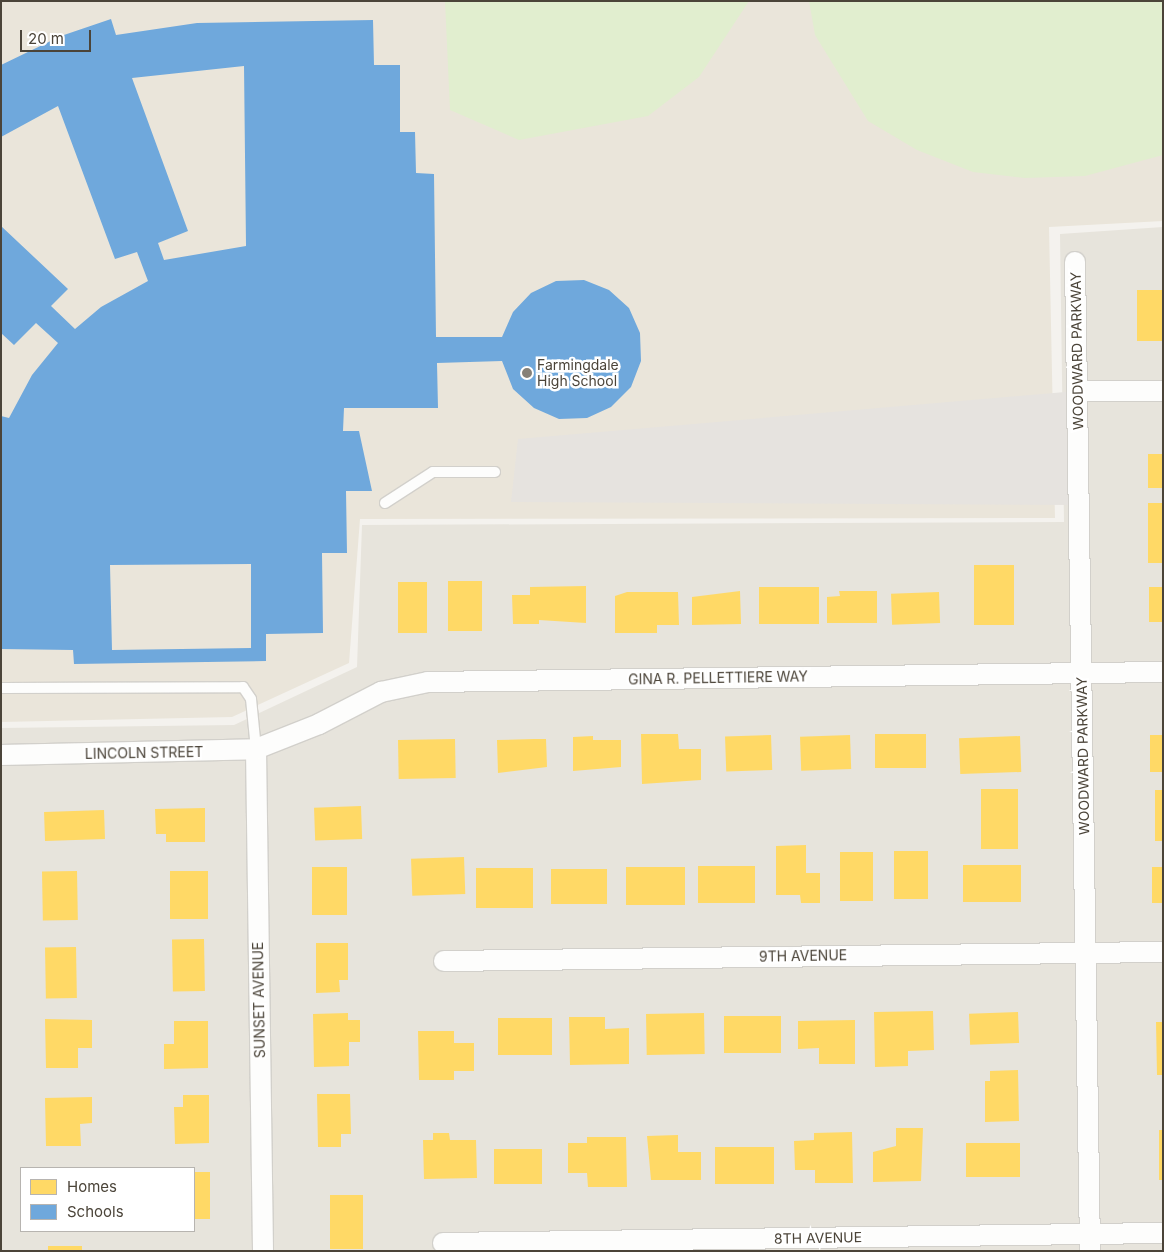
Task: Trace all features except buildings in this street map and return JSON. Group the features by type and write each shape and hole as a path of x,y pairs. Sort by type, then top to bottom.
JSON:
{"street":[{"name":"WOODWARD PARKWAY","path":"1075,262 1090,1242"},
{"path":"1077,391 1163,391"},
{"name":"GINA R. PELLETTIERE WAY","path":"284,738 381,692 428,682 1163,672"},
{"name":"LINCOLN STREET","path":"1,755 256,749 284,738"},
{"name":"SUNSET AVENUE","path":"256,749 263,1251"},
{"name":"9TH AVENUE","path":"444,961 1163,952"},
{"name":"8TH AVENUE","path":"443,1243 1090,1242 1163,1233"}],"lane":[{"path":"385,503 433,472 495,472"},
{"path":"1,688 243,687 251,699 256,749"}],"shaded area":[{"name":"Farmingdale High School","path":"1,1 1163,1 1163,221 1049,227 1055,518 360,519 349,663 232,717 1,722"},
{"path":"1163,227 1163,1251 1,1251 1,728 234,725 357,667 362,525 1064,522 1060,234"},
{"path":"1077,391 1079,505 511,502 518,439"}],"green space":[{"path":"445,1 749,1 699,77 648,116 519,140 450,110"},
{"path":"809,1 1163,1 1163,155 1085,176 1025,178 973,172 917,150 868,121 815,35"}],"place":[{"name":"Farmingdale High School","path":"527,373"}]}
